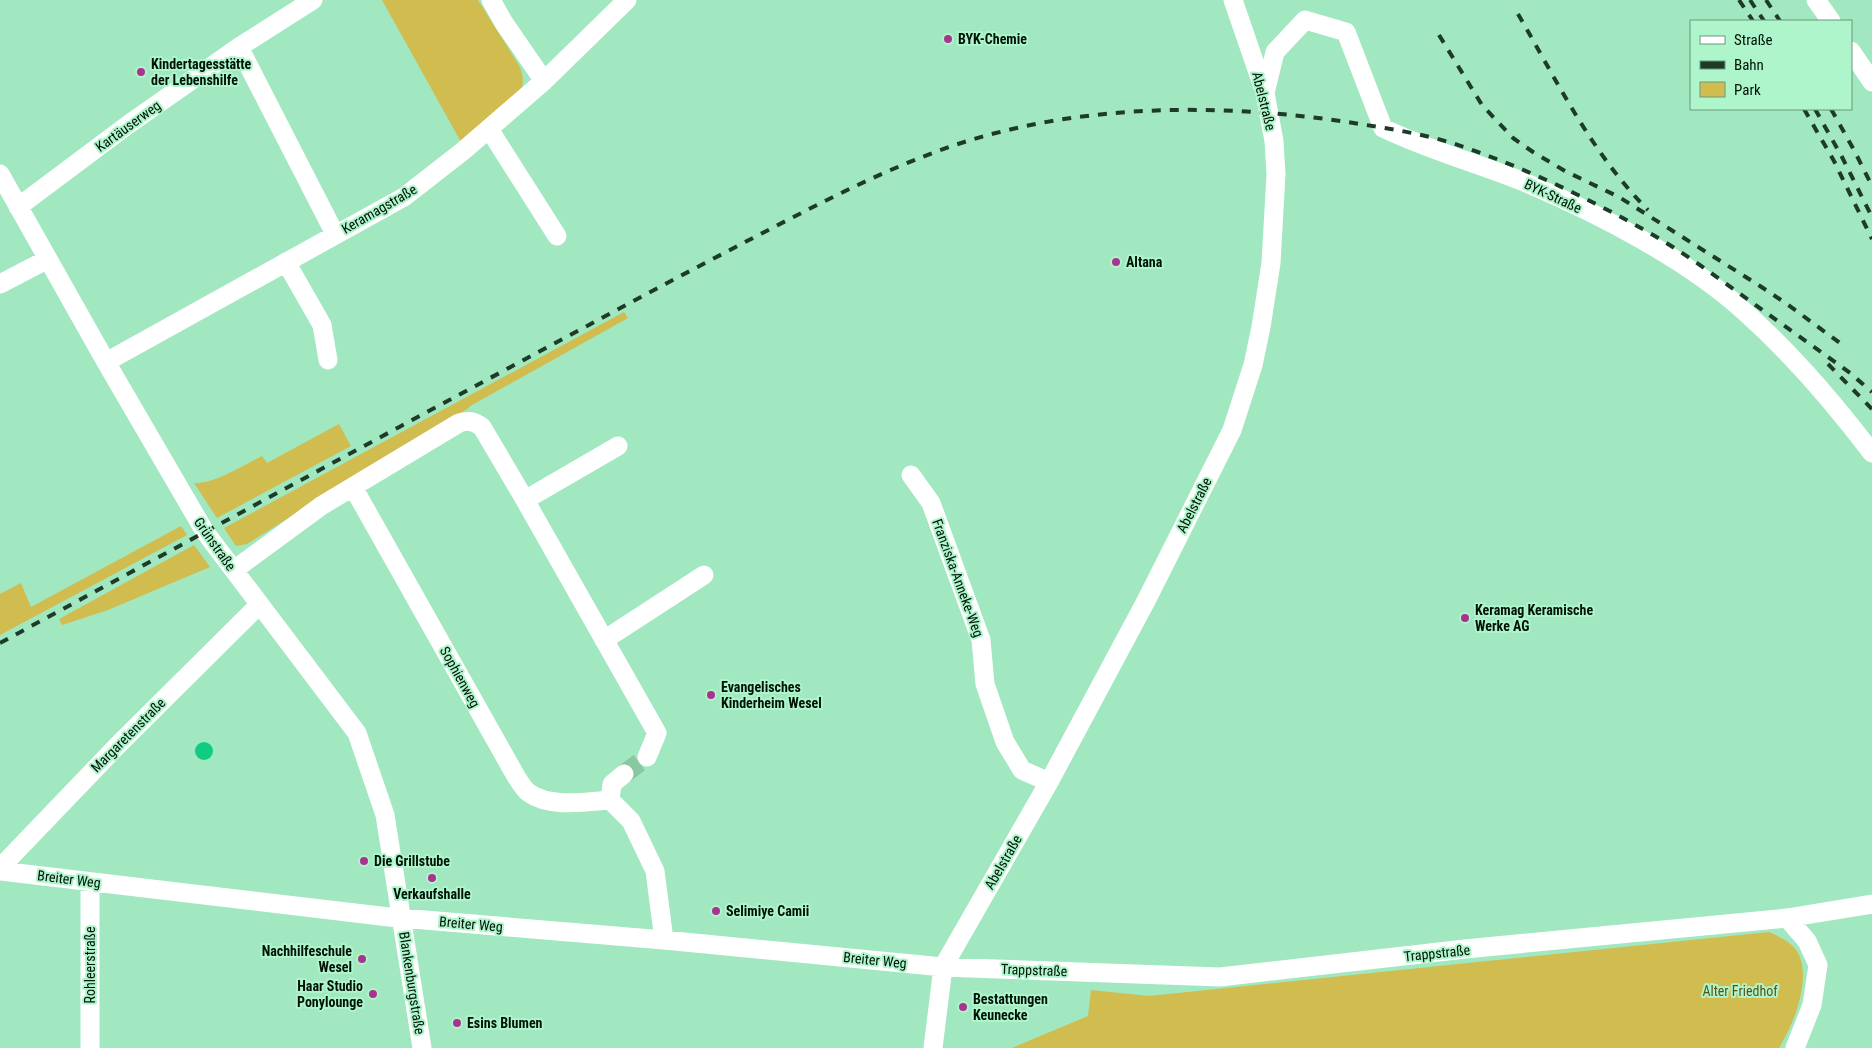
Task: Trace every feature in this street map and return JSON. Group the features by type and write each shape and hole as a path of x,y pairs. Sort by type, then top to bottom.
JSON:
{"street":[{"name":"Kartäuserweg","path":"18,207 129,124 239,47 313,0"},
{"path":"490,0 504,24 544,81"},
{"name":"Keramagstraße","path":"106,362 335,234 404,198 489,129 544,81 627,0"},
{"name":"Abelstraße","path":"944,967 1049,782 1146,601 1232,430 1253,365 1262,327 1271,263 1276,174 1274,141 1264,93 1233,0"},
{"path":"1816,0 1830,20"},
{"name":"BYK-Straße","path":"1264,93 1275,52 1305,20 1346,32 1383,128 1411,142 1474,163 1571,203 1640,239 1689,270 1745,312 1793,358 1851,424 1872,452"},
{"path":"239,47 335,234"},
{"path":"1852,52 1872,82"},
{"path":"489,129 557,236"},
{"name":"Grünstraße","path":"0,174 205,532 258,605 357,733 385,815 402,918"},
{"path":"0,284 48,259"},
{"path":"286,262 322,325 328,360"},
{"path":"234,570 307,516 352,487 466,421 477,423 482,427 525,500 657,733 646,757"},
{"path":"525,500 618,446"},
{"name":"Franziska-Anneke-Weg","path":"911,475 931,503 981,640 985,684 1005,742 1022,770 1049,782"},
{"name":"Sophienweg","path":"352,487 513,771 528,793 545,800 569,804 610,800"},
{"path":"604,640 704,575"},
{"name":"Margaretenstraße","path":"0,869 118,745 258,605"},
{"path":"624,774 612,784 610,800 631,822 655,871 664,940"},
{"name":"Breiter Weg","path":"0,869 90,882 402,918 664,940 944,967"},
{"name":"Rohleerstraße","path":"90,882 90,1048"},
{"name":"Trappstraße","path":"944,967 1220,977 1466,949 1787,918 1872,904"},
{"name":"Blankenburgstraße","path":"402,918 422,1048"},
{"path":"1787,918 1807,941 1818,965 1812,1004 1794,1048"},
{"path":"933,1048 944,967"}],"green space":[{"path":"382,0 478,0 520,67 523,79 521,91 461,142"},
{"path":"624,312 628,318 472,405 459,415 247,544 236,546 224,528"},
{"path":"339,424 351,446 217,518 194,483 202,483 219,478 262,456 267,463"},
{"path":"181,526 187,535 0,635 0,594 21,583 31,607"},
{"path":"194,545 210,567 108,610 62,625 59,619"},
{"name":"Alter Friedhof","path":"1769,932 1794,947 1799,955 1802,966 1803,978 1799,1003 1790,1028 1779,1048 1012,1048 1088,1016 1091,990 1149,996"}],"shaded area":[{"path":"200,742 208,742 213,747 211,758 200,760 195,755 195,747"}],"tunnel":[{"path":"624,774 647,757"}],"railway":[{"path":"1739,0 1752,20"},
{"path":"1750,0 1763,20"},
{"path":"1766,0 1779,20"},
{"path":"1518,14 1593,141 1628,188 1648,210"},
{"path":"1439,35 1482,105 1513,138 1565,171 1619,197 1760,286 1844,346"},
{"path":"1805,110 1834,161 1872,239"},
{"path":"1816,110 1872,217"},
{"path":"1832,110 1872,186"},
{"path":"0,643 634,301 843,192 909,162 955,145 1002,131 1050,121 1146,111 1244,111 1341,121 1411,133 1452,143 1524,170 1571,191 1653,235 1709,272 1850,373 1872,392"},
{"path":"1828,364 1872,409"}],"place":[{"name":"BYK-Chemie","path":"948,39"},
{"name":"Kindertagesstätte der Lebenshilfe","path":"141,72"},
{"name":"Altana","path":"1116,262"},
{"name":"Keramag Keramische Werke AG","path":"1465,618"},
{"name":"Evangelisches Kinderheim Wesel","path":"711,695"},
{"name":"Die Grillstube","path":"364,861"},
{"name":"Verkaufshalle","path":"432,878"},
{"name":"Selimiye Camii","path":"716,911"},
{"name":"Nachhilfeschule Wesel","path":"362,959"},
{"name":"Haar Studio Ponylounge","path":"373,994"},
{"name":"Bestattungen Keunecke","path":"963,1007"},
{"name":"Esins Blumen","path":"457,1023"}]}
